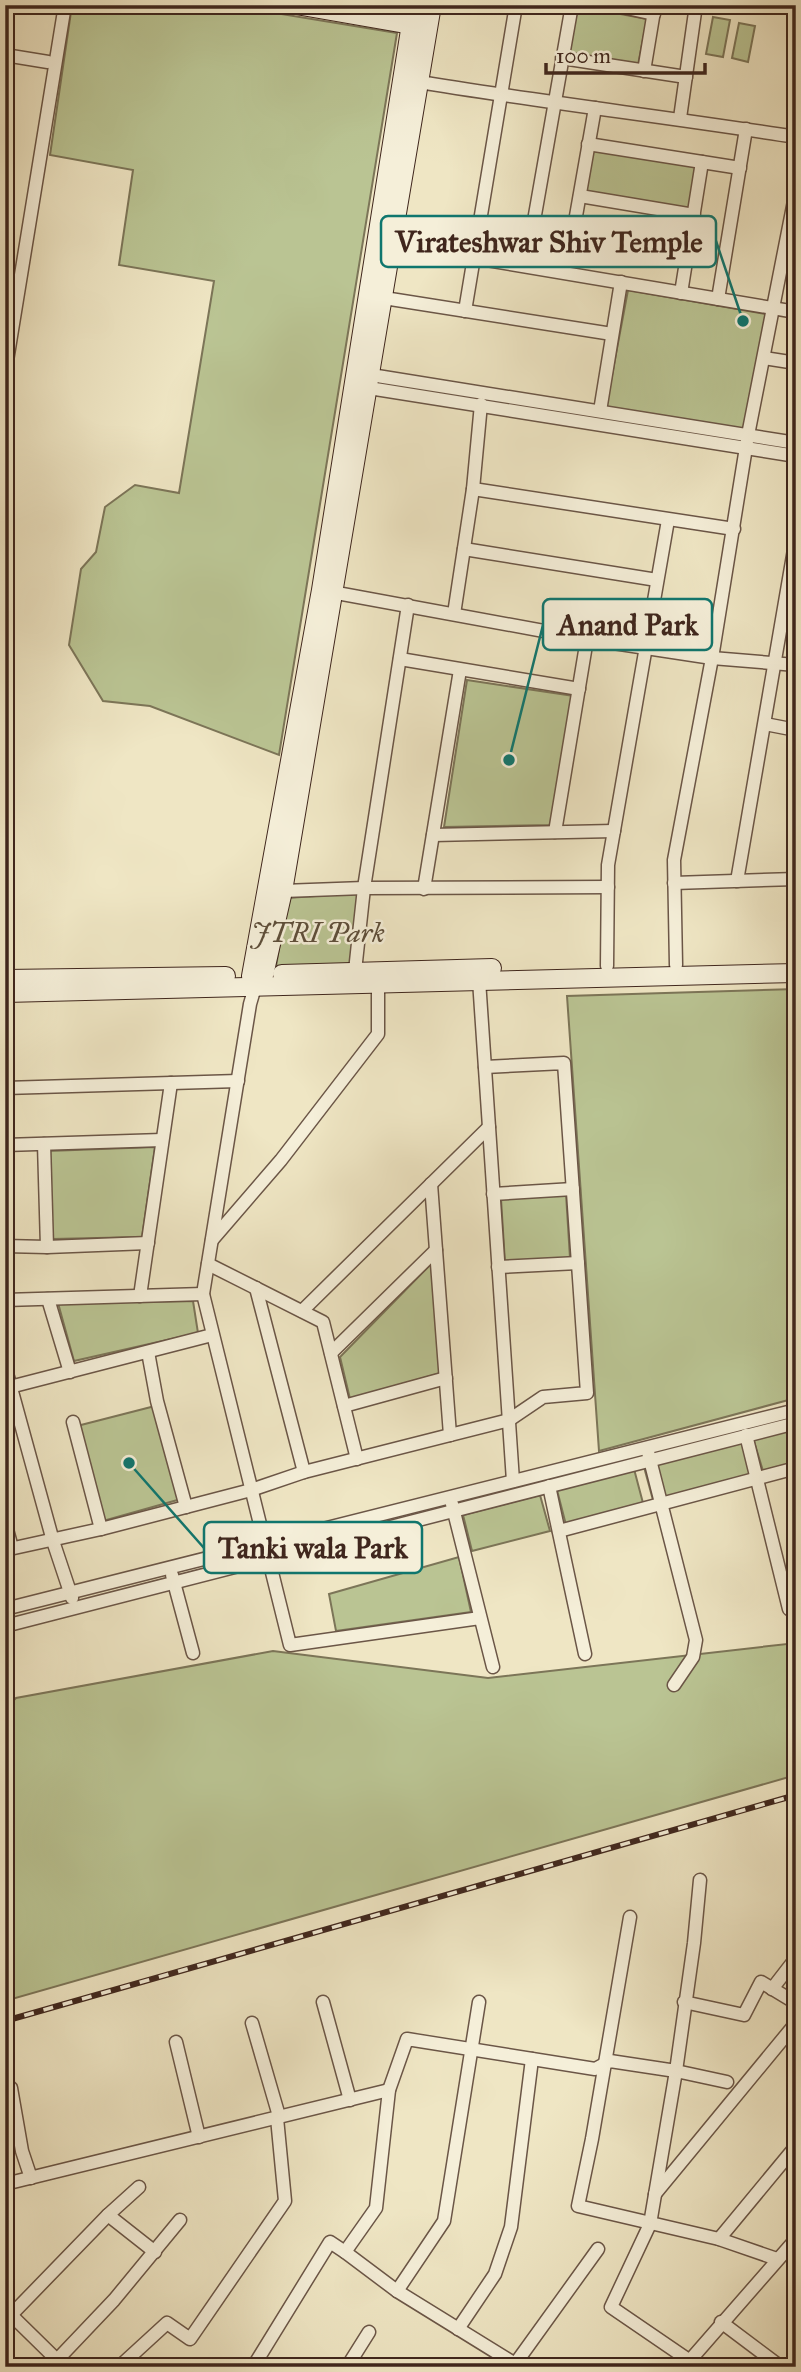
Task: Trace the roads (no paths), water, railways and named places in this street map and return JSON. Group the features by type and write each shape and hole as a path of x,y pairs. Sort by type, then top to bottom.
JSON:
{"street":[{"path":"6,315 57,5"},
{"path":"5,373 65,5"},
{"path":"296,5 332,8 419,28"},
{"path":"414,5 419,28 365,381 238,1081 203,1294 290,1645 480,1618"},
{"path":"419,28 432,5"},
{"path":"465,311 516,5"},
{"path":"526,266 572,5"},
{"path":"613,5 654,10 644,71"},
{"path":"680,118 696,5"},
{"path":"5,55 48,62"},
{"path":"562,58 686,77"},
{"path":"411,81 680,118 796,137"},
{"path":"365,381 384,298 411,81"},
{"path":"573,233 595,108"},
{"path":"718,299 746,129"},
{"path":"588,144 740,168"},
{"path":"681,292 702,162"},
{"path":"676,965 674,860 712,657 748,435 796,191"},
{"path":"580,195 694,215"},
{"path":"533,226 687,253"},
{"path":"475,258 796,312"},
{"path":"600,411 621,282"},
{"path":"384,298 612,334"},
{"path":"764,358 796,363"},
{"path":"365,381 481,404 796,456"},
{"path":"365,381 600,411 796,443"},
{"path":"454,614 473,489 481,404"},
{"path":"672,423 690,440"},
{"path":"473,489 734,529"},
{"path":"607,966 608,865 668,520"},
{"path":"737,881 776,661 791,600 796,538"},
{"path":"464,549 657,580"},
{"path":"328,591 587,639 712,657 796,664"},
{"path":"257,979 283,891 328,591"},
{"path":"355,971 363,888 408,605"},
{"path":"555,832 587,639"},
{"path":"400,659 579,689"},
{"path":"424,889 460,670"},
{"path":"765,724 796,730"},
{"path":"433,835 614,831"},
{"path":"674,883 796,879"},
{"path":"283,891 608,887"},
{"path":"5,993 355,971 796,962"},
{"path":"5,979 257,979 378,984 796,973"},
{"path":"479,981 513,1481"},
{"path":"212,1241 281,1160 378,1034 378,984"},
{"path":"5,1522 9,1549 53,1541 251,1490 304,1472 509,1420 543,1397 587,1393 564,1063 485,1067"},
{"path":"5,1088 238,1081"},
{"path":"140,1296 171,1083"},
{"path":"302,1311 489,1127"},
{"path":"5,1145 162,1140"},
{"path":"44,1144 47,1247"},
{"path":"431,1184 450,1435"},
{"path":"494,1194 573,1189"},
{"path":"5,1246 148,1243"},
{"path":"331,1353 436,1250"},
{"path":"498,1267 578,1262"},
{"path":"208,1264 323,1322 357,1459"},
{"path":"256,1288 304,1472"},
{"path":"5,1300 203,1294"},
{"path":"48,1299 70,1372"},
{"path":"8,1387 212,1335"},
{"path":"148,1352 157,1401 186,1507"},
{"path":"5,1366 8,1387 75,1608"},
{"path":"344,1406 446,1378"},
{"path":"5,1609 265,1544 549,1486 796,1410"},
{"path":"73,1422 101,1529"},
{"path":"5,1626 268,1558 452,1504 513,1481 796,1423"},
{"path":"746,1435 789,1609"},
{"path":"648,1454 696,1640 693,1657 674,1685"},
{"path":"559,1531 796,1468"},
{"path":"549,1486 585,1654"},
{"path":"452,1504 493,1667"},
{"path":"170,1567 193,1653"},
{"path":"700,1880 676,2071 650,2224 611,2307 687,2364 796,2239"},
{"path":"630,1917 578,2206 719,2239 777,2259"},
{"path":"772,1989 796,1958"},
{"path":"684,2002 744,2015 761,1982 796,2003"},
{"path":"323,2002 351,2100"},
{"path":"397,2291 444,2221 479,2002"},
{"path":"119,2367 167,2323 190,2339 285,2202 277,2118 279,2116 252,2023"},
{"path":"655,2195 796,2023"},
{"path":"345,2252 376,2208 389,2091 407,2039 595,2069 610,2061 727,2082"},
{"path":"176,2042 199,2137"},
{"path":"458,2329 495,2274 511,2228 532,2059"},
{"path":"10,2088 22,2151 31,2178"},
{"path":"5,2184 389,2091"},
{"path":"719,2239 796,2146"},
{"path":"139,2187 8,2312 54,2363 114,2300 180,2220"},
{"path":"108,2216 155,2252"},
{"path":"253,2367 330,2242 397,2291 516,2366 598,2249"},
{"path":"721,2322 781,2367"},
{"path":"347,2367 369,2332"}],"railway":[{"path":"5,2021 796,1795"}],"place":[{"name":"Virateshwar Shiv Temple","path":"743,321"},
{"name":"Anand Park","path":"509,760"},
{"name":"Tanki wala Park","path":"129,1463"}],"park label":[{"name":"JTRI Park","path":"318,932"}]}
